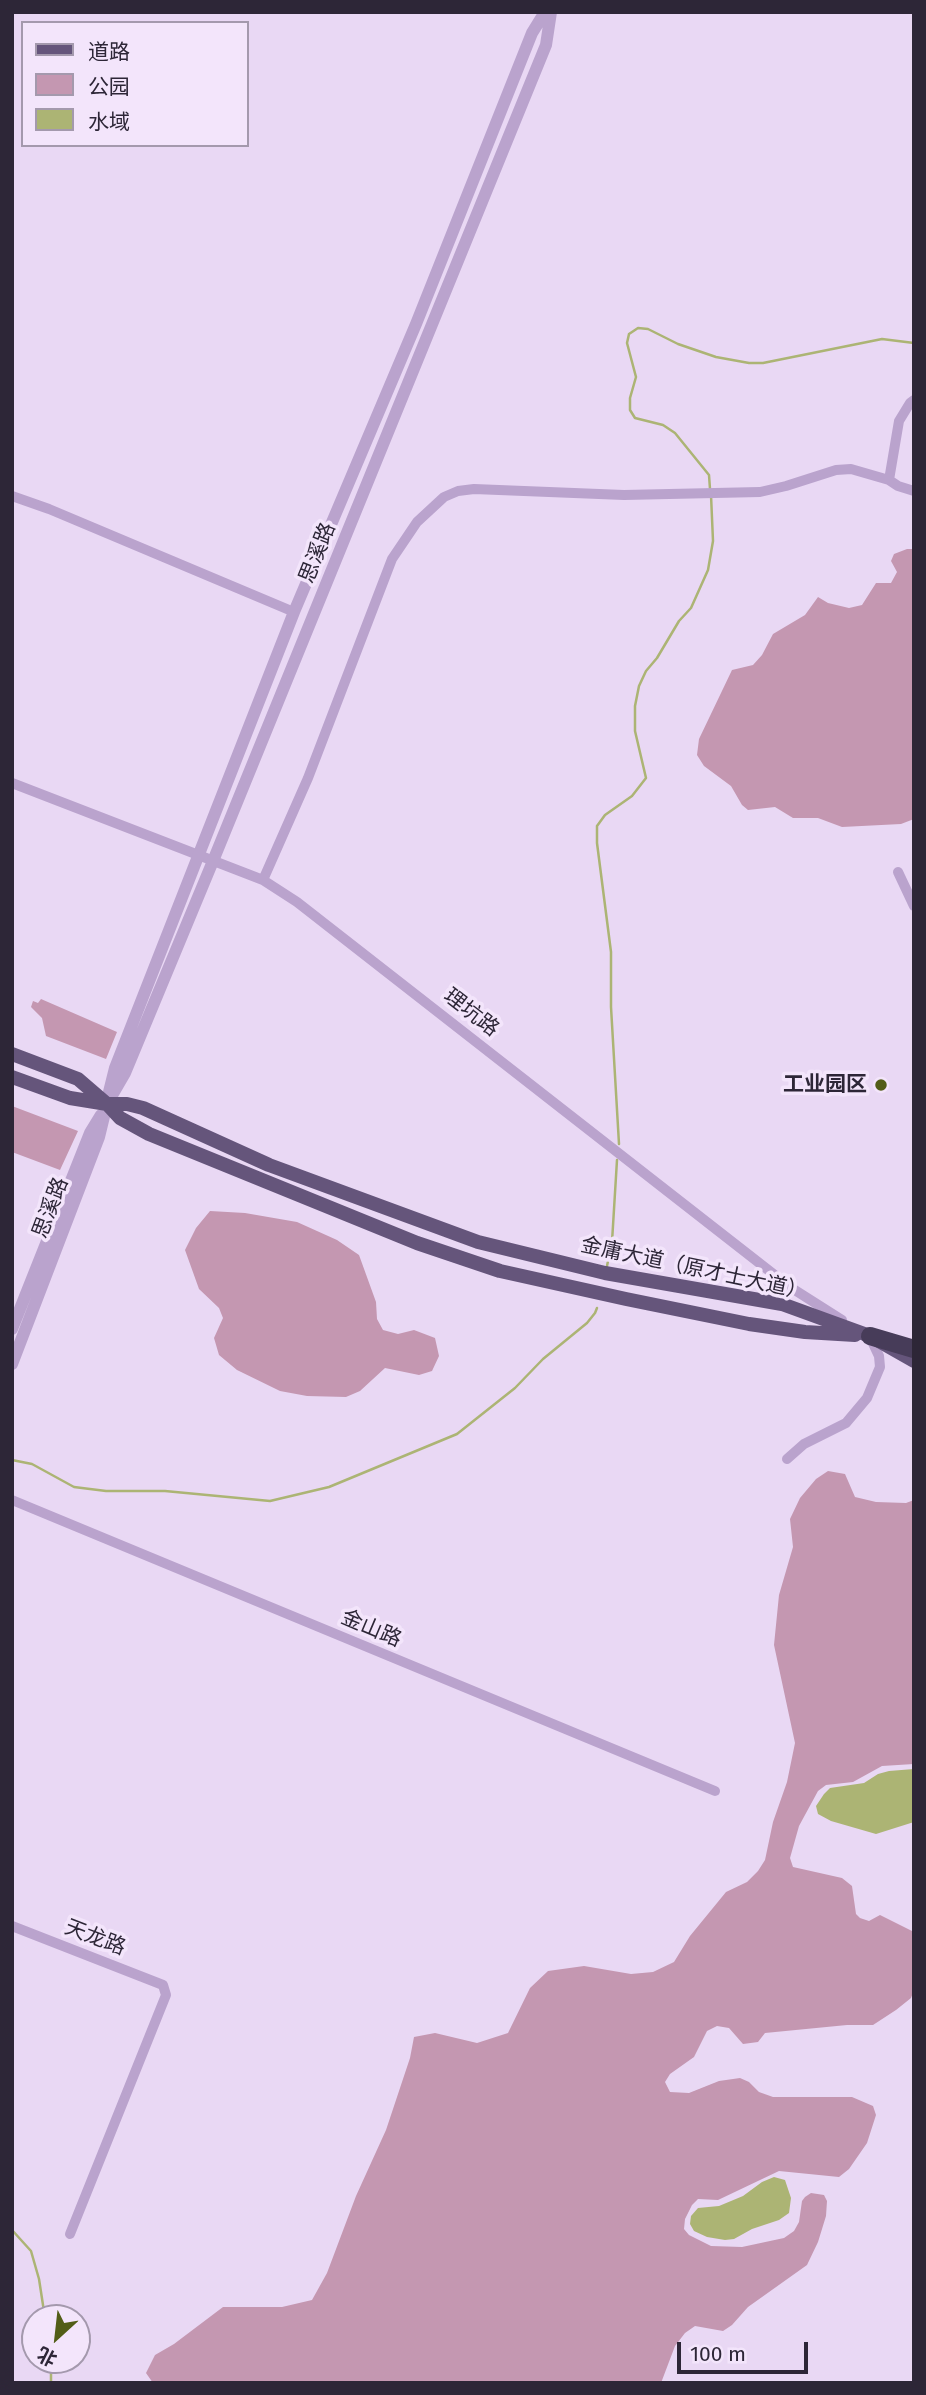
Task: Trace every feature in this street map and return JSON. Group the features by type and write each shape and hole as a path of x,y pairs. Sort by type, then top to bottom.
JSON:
{"highway":[{"path":"870,1336 914,1338"},
{"path":"870,1336 914,1349"}],"main road":[{"name":"金庸大道（原才士大道）","path":"12,1054 78,1079 90,1087 120,1118 149,1134 416,1243 500,1270 626,1299 749,1324 805,1332 870,1336"},
{"name":"金庸大道（原才士大道）","path":"12,1077 70,1098 127,1104 151,1111 268,1165 478,1242 609,1274 782,1304 870,1336"},
{"path":"604,1293 609,1274"},
{"path":"870,1336 914,1361"}],"street":[{"name":"思溪路","path":"12,1364 99,1137 115,1069 294,612 415,328 532,33 544,12"},
{"name":"思溪路","path":"12,1329 90,1133 125,1073 214,861 546,45 551,12"},
{"path":"889,480 900,421 904,411 914,400"},
{"path":"263,880 308,778 392,559 417,522 444,497 458,491 474,489 624,495 760,492 852,469 914,491"},
{"path":"12,496 294,612"},
{"name":"理坑路","path":"12,783 263,880 297,902 790,1287 823,1310 870,1336"},
{"path":"898,872 914,906"},
{"path":"787,1460 804,1444 846,1423 867,1398 880,1367 879,1356 870,1336"},
{"name":"金山路","path":"12,1500 715,1791"},
{"name":"天龙路","path":"12,1926 163,1985 166,1995 70,2234"}],"green space":[{"path":"914,549 914,819 901,824 842,827 818,818 793,818 775,807 748,810 731,786 704,766 697,755 699,739 732,670 753,665 762,655 773,634 805,615 818,597 828,603 849,608 862,605 876,583 891,583 897,572 891,561 894,554"},
{"path":"41,999 117,1032 106,1059 46,1036 42,1018 31,1007 33,1001 38,1003"},
{"path":"12,1106 78,1131 60,1170 12,1152"},
{"path":"210,1211 245,1213 297,1222 337,1240 359,1255 376,1302 377,1319 383,1330 398,1334 414,1330 435,1338 439,1356 432,1371 419,1375 385,1368 360,1391 346,1397 307,1396 280,1391 237,1370 219,1355 214,1338 223,1318 219,1308 199,1289 185,1250 196,1228"},
{"path":"828,1471 845,1474 855,1497 876,1502 906,1503 914,1500 914,1764 882,1766 853,1782 826,1785 818,1791 799,1826 790,1858 793,1867 842,1878 852,1886 856,1914 860,1918 869,1921 880,1915 914,1932 914,1990 911,1998 873,2025 765,2033 758,2042 743,2044 729,2028 717,2026 707,2031 694,2057 670,2074 665,2082 670,2092 689,2093 719,2081 740,2078 749,2082 759,2092 773,2097 852,2097 873,2106 876,2115 867,2143 849,2169 839,2177 779,2171 718,2200 698,2199 685,2219 684,2229 689,2235 711,2246 742,2247 784,2238 794,2231 799,2222 805,2197 811,2193 824,2195 827,2201 826,2216 807,2265 748,2307 723,2331 695,2326 685,2333 675,2346 661,2383 153,2383 146,2373 155,2355 223,2307 282,2307 312,2300 327,2273 356,2196 386,2130 410,2058 414,2037 435,2033 477,2043 508,2033 530,1988 548,1971 584,1966 631,1974 653,1972 674,1962 690,1936 726,1892 747,1882 758,1871 765,1860 795,1743 774,1645 779,1595 793,1547 790,1519 800,1498 816,1479"}],"water":[{"path":"914,1769 914,1822 876,1834 831,1821 818,1814 816,1806 830,1788 864,1783 889,1771"},
{"path":"774,2177 785,2180 791,2198 789,2213 779,2220 752,2229 734,2239 707,2237 694,2231 690,2224 691,2216 698,2208 719,2206 743,2196"}],"waterway":[{"path":"710,489 709,475 675,433 663,425 635,418 630,410 630,398 636,377 627,343 629,334 638,328 648,329 678,344 716,357 749,363 763,363 882,339 914,343"},
{"path":"619,1144 611,1007 611,952 597,826 605,815 632,796 646,778 635,731 635,706 639,686 679,621 691,608 708,570 713,541 711,495"},
{"path":"607,1266 612,1242 617,1160"},
{"path":"12,1460 32,1464 74,1487 106,1491 165,1491 270,1501 329,1487 457,1434 515,1388 543,1359 587,1323 597,1308"},
{"path":"12,2230 31,2251 43,2304"},
{"path":"51,2374 51,2383"}],"place":[{"name":"工业园区","path":"881,1085"}]}
